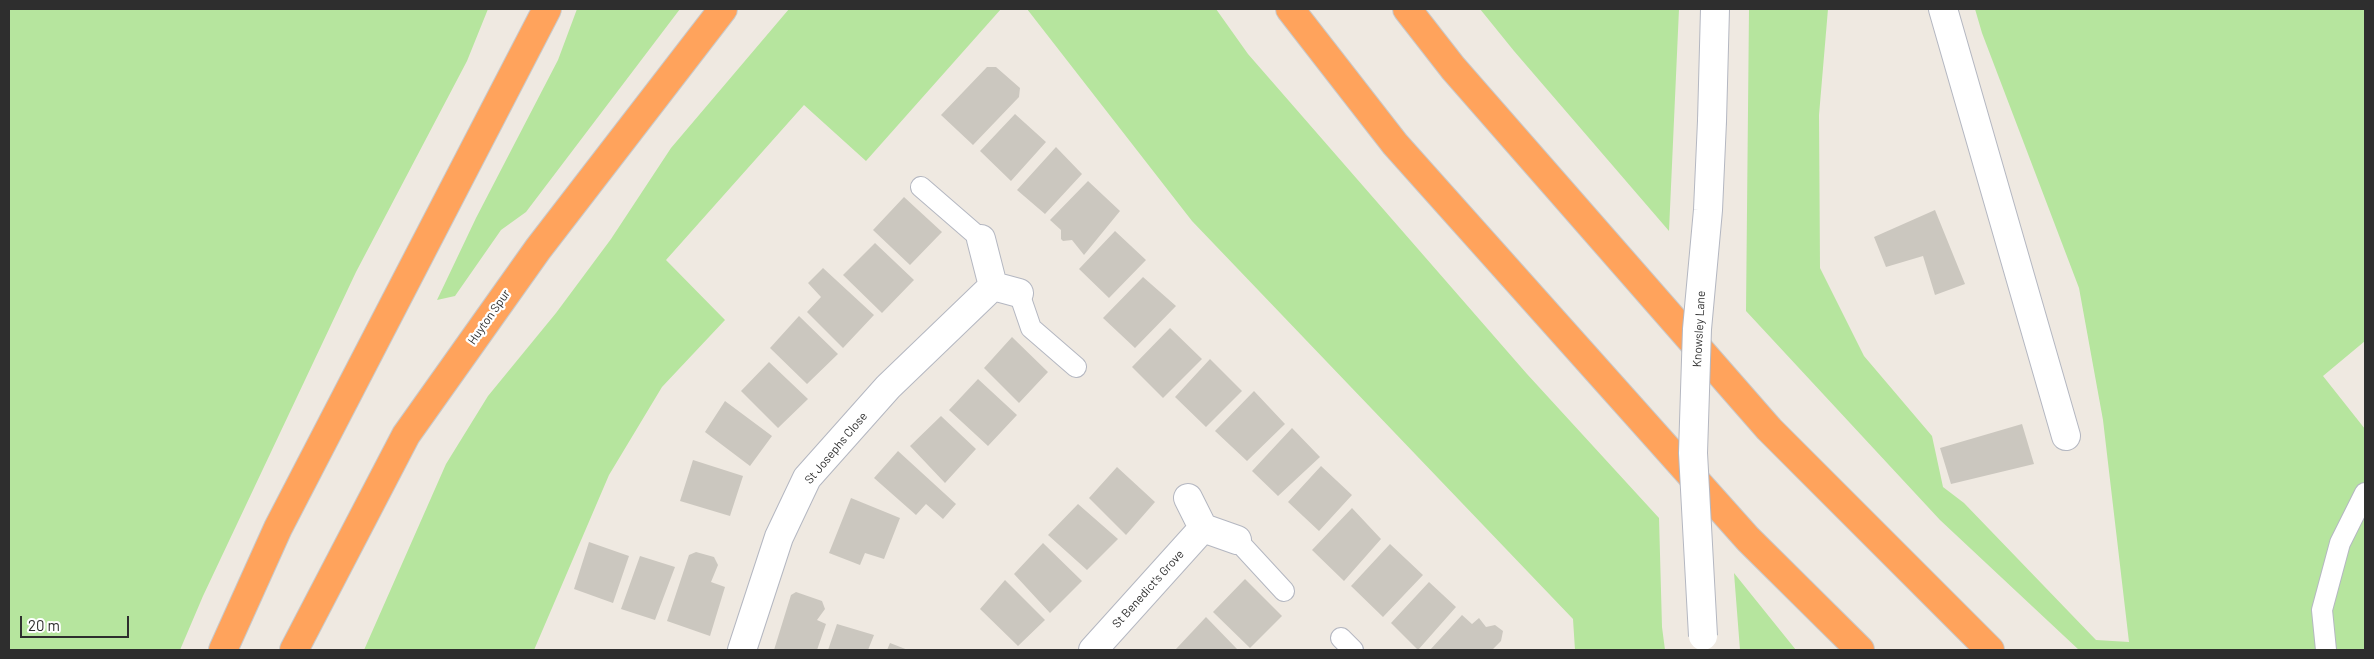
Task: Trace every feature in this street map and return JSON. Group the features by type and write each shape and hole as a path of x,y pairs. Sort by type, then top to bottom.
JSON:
{"highway":[{"path":"223,650 278,528 547,9"},
{"name":"Huyton Spur","path":"294,650 406,435 538,249 722,9"},
{"path":"1290,9 1395,144 1748,539 1860,650"},
{"path":"1407,9 1453,68 1769,429 1990,650"}],"street":[{"name":"Knowsley Lane","path":"1704,643 1694,453 1698,329 1708,210 1715,9"},
{"path":"1943,9 2066,436"},
{"path":"981,239 993,286 1019,293"},
{"name":"St Josephs Close","path":"742,650 779,538 807,478 888,386 993,286"},
{"path":"1188,498 1203,528 1237,540"},
{"name":"St Benedict's Grove","path":"1093,650 1203,528"}],"lane":[{"path":"921,187 981,239"},
{"path":"1019,293 1031,328 1076,367"},
{"path":"2326,650 2322,610 2340,544 2365,493"},
{"path":"1237,540 1284,591"}],"green space":[{"path":"9,9 488,9 467,61 356,272 203,596 180,650 9,650"},
{"path":"577,9 680,9 526,212 501,230 455,296 437,300 476,218 558,60"},
{"path":"789,9 1001,9 866,161 804,105 666,260 725,320 662,387 609,475 534,650 364,650 446,464 488,396 556,313 611,239 671,148"},
{"path":"1027,9 1216,9 1248,54 1527,374 1659,518 1662,627 1665,650 1575,650 1573,619 1192,221"},
{"path":"1480,9 1679,9 1669,231 1514,51"},
{"path":"1749,9 1828,9 1819,115 1820,268 1864,356 1932,436 1943,487 1964,503 2096,640 2129,642 2103,420 2079,288 1982,33 1975,9 2365,9 2365,341 2323,376 2365,429 2365,650 2079,650 1940,520 1746,311"},
{"path":"1734,573 1796,650 1740,650"}],"building":[{"path":"987,67 996,67 1020,88 1019,97 973,145 941,115"},
{"path":"1015,114 1046,142 1011,181 980,151"},
{"path":"1056,147 1082,174 1045,214 1017,190"},
{"path":"1088,181 1120,211 1084,255 1072,240 1063,241 1061,239 1061,230 1050,220"},
{"path":"904,197 942,232 910,265 873,230"},
{"path":"1935,210 1965,284 1935,295 1923,256 1886,267 1874,237"},
{"path":"1115,231 1146,260 1109,298 1079,269"},
{"path":"875,243 914,280 882,313 843,275"},
{"path":"823,268 874,315 843,348 807,312 821,297 808,283"},
{"path":"1143,277 1176,306 1135,348 1103,318"},
{"path":"799,316 838,354 807,384 770,348"},
{"path":"1170,328 1202,359 1163,398 1132,367"},
{"path":"1012,337 1048,372 1019,403 984,368"},
{"path":"1210,359 1242,391 1206,427 1175,397"},
{"path":"769,362 808,399 778,428 741,391"},
{"path":"978,379 1017,415 988,446 949,410"},
{"path":"1254,391 1285,424 1247,461 1215,431"},
{"path":"725,401 772,436 750,466 705,432"},
{"path":"941,416 976,449 945,483 910,446"},
{"path":"2022,424 2034,464 1951,484 1940,448"},
{"path":"1292,428 1320,457 1278,496 1252,471"},
{"path":"898,451 956,504 943,519 926,504 916,515 874,478"},
{"path":"693,460 743,476 730,516 680,501"},
{"path":"1321,466 1352,495 1319,531 1288,502"},
{"path":"1117,467 1155,502 1126,535 1089,498"},
{"path":"851,498 900,518 884,559 865,553 860,565 829,553"},
{"path":"1078,504 1118,539 1087,570 1048,535"},
{"path":"1352,508 1381,539 1344,581 1312,550"},
{"path":"589,542 629,556 613,603 574,589"},
{"path":"1043,543 1082,581 1050,613 1014,574"},
{"path":"1390,544 1423,575 1383,617 1351,586"},
{"path":"696,552 714,557 718,565 711,582 725,587 710,636 667,621 689,555"},
{"path":"640,556 675,567 655,620 621,609"},
{"path":"1245,579 1282,616 1250,648 1213,612"},
{"path":"1005,580 1045,620 1018,646 980,609"},
{"path":"1429,582 1456,607 1418,650 1391,623"},
{"path":"796,592 822,601 825,609 817,620 826,624 817,650 774,650 791,595"},
{"path":"1462,615 1472,624 1479,618 1486,627 1495,625 1503,631 1501,641 1492,650 1430,650"},
{"path":"1206,617 1238,650 1176,649"},
{"path":"837,624 874,635 868,650 828,650"},
{"path":"890,643 908,650 887,650"}]}
